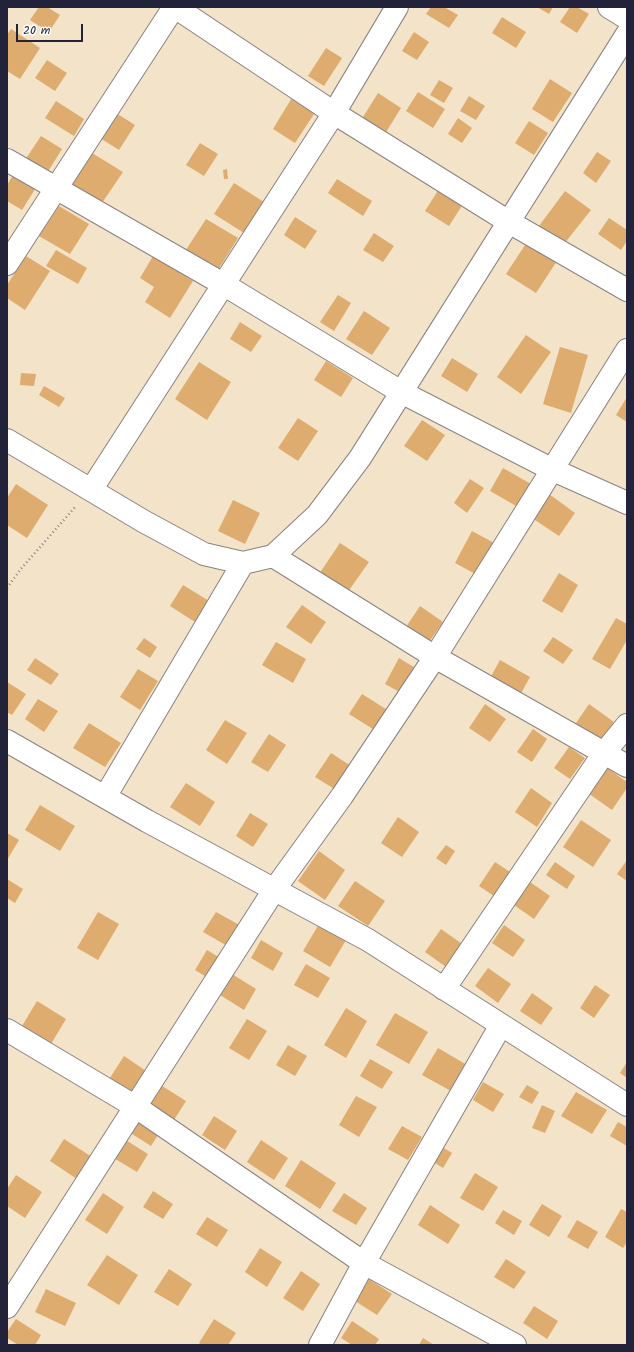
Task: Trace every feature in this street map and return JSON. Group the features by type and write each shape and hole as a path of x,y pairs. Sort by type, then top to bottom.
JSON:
{"street":[{"path":"7,264 174,7 334,113 509,222 627,290"},
{"path":"91,490 334,113 397,7"},
{"path":"609,7 627,18"},
{"path":"7,440 91,490 204,554 242,563 273,556 317,515 360,458 627,34"},
{"path":"7,160 55,189 223,284 401,392 551,469 627,503"},
{"path":"7,1307 274,890 342,796 435,657 551,469 627,350"},
{"path":"273,556 435,657 627,766"},
{"path":"105,797 242,563"},
{"path":"444,989 604,753 627,725"},
{"path":"7,741 105,797 368,940 627,1105"},
{"path":"320,1345 364,1263 501,1025"},
{"path":"9,1036 136,1107 364,1263 514,1345"}],"path":[{"path":"7,588 20,570 91,490"}],"building":[{"path":"39,7 47,7 60,15 49,32 30,20"},
{"path":"431,7 444,7 458,15 449,28 426,14"},
{"path":"537,7 553,7 549,14"},
{"path":"570,7 577,7 589,14 577,33 560,22"},
{"path":"502,17 526,32 516,48 492,33"},
{"path":"11,29 40,48 20,79 7,71 7,35"},
{"path":"414,32 429,42 417,60 402,51"},
{"path":"326,48 342,58 324,86 308,76"},
{"path":"47,60 67,73 55,91 35,78"},
{"path":"550,79 572,93 553,122 532,109"},
{"path":"439,80 453,88 444,103 430,95"},
{"path":"418,92 445,109 433,128 406,111"},
{"path":"378,93 401,108 383,137 360,122"},
{"path":"293,96 316,111 295,143 273,129"},
{"path":"469,96 485,106 476,120 460,111"},
{"path":"56,101 84,119 74,136 45,118"},
{"path":"116,113 135,125 119,150 100,138"},
{"path":"458,118 472,128 462,143 448,134"},
{"path":"529,121 548,133 534,155 515,143"},
{"path":"41,136 62,149 47,173 25,160"},
{"path":"200,143 218,154 204,176 186,165"},
{"path":"597,152 611,161 596,183 583,173"},
{"path":"92,153 123,172 102,203 72,184"},
{"path":"227,169 228,179 224,179 223,170"},
{"path":"15,172 37,186 22,210 7,201 7,185"},
{"path":"337,179 372,201 363,216 328,193"},
{"path":"234,183 264,202 244,233 214,214"},
{"path":"439,189 463,204 449,226 425,211"},
{"path":"565,191 591,210 564,244 539,226"},
{"path":"59,206 89,224 70,254 39,236"},
{"path":"295,217 317,231 305,249 284,235"},
{"path":"609,218 627,230 627,241 621,250 598,234"},
{"path":"206,219 238,238 216,273 184,253"},
{"path":"374,233 394,246 383,262 363,250"},
{"path":"527,242 557,261 536,293 506,274"},
{"path":"56,250 87,268 78,284 46,266"},
{"path":"26,256 50,271 25,310 7,298 7,285"},
{"path":"153,256 193,281 170,318 145,302 154,287 140,278"},
{"path":"338,295 351,303 334,331 320,322"},
{"path":"364,311 390,328 372,355 346,339"},
{"path":"240,322 262,336 251,352 230,339"},
{"path":"526,335 551,352 521,394 497,377"},
{"path":"560,347 588,355 571,413 543,404"},
{"path":"452,358 478,374 467,392 441,376"},
{"path":"326,361 353,378 341,397 314,380"},
{"path":"199,362 231,382 207,420 175,399"},
{"path":"21,373 36,374 34,386 20,385"},
{"path":"44,386 65,398 59,407 39,395"},
{"path":"627,397 627,422 616,415"},
{"path":"298,418 318,431 298,461 278,448"},
{"path":"422,420 445,435 427,461 404,446"},
{"path":"503,468 531,484 518,507 490,491"},
{"path":"470,479 484,488 467,513 454,503"},
{"path":"16,484 48,505 27,538 7,525 7,498"},
{"path":"549,494 575,513 559,536 532,518"},
{"path":"233,500 260,513 245,544 218,531"},
{"path":"472,531 496,544 479,576 455,563"},
{"path":"340,543 369,562 347,593 319,574"},
{"path":"559,573 578,585 562,613 542,601"},
{"path":"183,585 209,601 195,622 170,606"},
{"path":"302,605 326,622 311,644 286,627"},
{"path":"420,606 443,622 429,642 406,627"},
{"path":"616,618 627,624 627,640 610,669 592,659"},
{"path":"553,637 573,650 563,664 543,651"},
{"path":"144,638 157,647 150,658 136,649"},
{"path":"276,642 306,659 293,683 262,665"},
{"path":"35,658 59,674 51,685 27,670"},
{"path":"399,658 417,669 403,694 385,684"},
{"path":"500,660 530,677 519,697 489,680"},
{"path":"138,669 158,681 140,710 120,697"},
{"path":"7,682 26,694 12,715 7,712"},
{"path":"362,694 389,711 376,731 349,714"},
{"path":"38,699 58,711 44,732 25,719"},
{"path":"485,704 506,719 490,742 469,728"},
{"path":"589,704 614,722 599,743 574,726"},
{"path":"225,720 247,733 227,764 206,750"},
{"path":"89,723 121,743 105,767 73,748"},
{"path":"533,729 547,739 532,762 517,752"},
{"path":"269,734 286,745 268,772 251,762"},
{"path":"569,747 585,758 570,779 554,768"},
{"path":"331,753 351,766 336,790 315,777"},
{"path":"603,765 627,782 627,788 612,810 585,791"},
{"path":"186,783 215,802 200,826 170,807"},
{"path":"531,788 552,803 537,827 515,812"},
{"path":"40,805 75,826 60,851 25,830"},
{"path":"250,813 268,824 253,847 236,836"},
{"path":"398,817 419,832 402,857 381,843"},
{"path":"581,820 611,840 593,867 563,847"},
{"path":"7,833 19,840 7,860"},
{"path":"446,845 455,851 446,865 436,858"},
{"path":"319,851 345,870 325,900 298,881"},
{"path":"627,860 627,881 617,874"},
{"path":"495,862 513,874 497,898 479,886"},
{"path":"555,862 575,876 567,889 546,875"},
{"path":"7,879 23,889 15,903 7,898"},
{"path":"355,881 385,901 368,926 338,906"},
{"path":"530,882 550,896 534,919 514,905"},
{"path":"98,912 119,924 98,960 77,948"},
{"path":"216,912 243,927 231,948 203,932"},
{"path":"319,924 346,940 330,967 303,951"},
{"path":"504,925 525,940 513,957 492,943"},
{"path":"441,929 465,946 449,969 425,952"},
{"path":"261,940 283,953 273,971 251,958"},
{"path":"207,950 220,958 208,978 195,970"},
{"path":"306,964 330,978 318,998 294,985"},
{"path":"488,968 511,984 498,1003 475,986"},
{"path":"232,974 256,989 244,1010 220,995"},
{"path":"595,985 610,995 594,1018 580,1008"},
{"path":"532,993 553,1008 541,1025 520,1011"},
{"path":"37,1001 66,1019 51,1044 22,1026"},
{"path":"346,1008 367,1021 346,1058 324,1045"},
{"path":"395,1013 428,1032 409,1064 376,1045"},
{"path":"247,1019 267,1031 249,1060 229,1048"},
{"path":"288,1045 307,1056 295,1076 276,1065"},
{"path":"438,1048 467,1065 451,1091 422,1075"},
{"path":"124,1056 149,1073 133,1097 108,1081"},
{"path":"370,1059 393,1072 382,1089 360,1076"},
{"path":"627,1062 627,1078 620,1073"},
{"path":"483,1082 504,1094 493,1112 473,1100"},
{"path":"527,1085 539,1092 532,1104 519,1097"},
{"path":"162,1086 186,1101 174,1120 150,1105"},
{"path":"576,1092 607,1110 592,1134 561,1116"},
{"path":"356,1096 377,1107 359,1137 339,1125"},
{"path":"542,1105 555,1111 545,1133 532,1128"},
{"path":"214,1116 237,1131 225,1150 202,1135"},
{"path":"136,1121 158,1135 151,1146 129,1132"},
{"path":"618,1122 627,1127 627,1146 610,1136"},
{"path":"402,1126 422,1137 408,1160 388,1149"},
{"path":"64,1139 92,1157 77,1179 50,1161"},
{"path":"124,1139 148,1154 137,1172 112,1157"},
{"path":"261,1140 288,1158 274,1180 247,1162"},
{"path":"439,1145 452,1153 443,1168 430,1160"},
{"path":"301,1160 336,1183 320,1209 285,1186"},
{"path":"475,1173 498,1187 483,1211 460,1198"},
{"path":"16,1175 42,1192 25,1218 7,1206 7,1189"},
{"path":"153,1191 173,1204 163,1219 143,1207"},
{"path":"103,1193 124,1207 107,1234 85,1220"},
{"path":"344,1193 367,1208 356,1225 332,1211"},
{"path":"542,1204 562,1216 549,1237 529,1225"},
{"path":"430,1205 460,1225 448,1244 418,1225"},
{"path":"621,1209 627,1212 627,1242 623,1248 605,1237"},
{"path":"503,1210 522,1221 514,1235 495,1223"},
{"path":"207,1217 228,1230 217,1247 196,1234"},
{"path":"577,1220 598,1232 588,1249 567,1237"},
{"path":"260,1248 282,1262 267,1287 245,1272"},
{"path":"107,1255 138,1275 119,1305 87,1285"},
{"path":"506,1259 526,1272 514,1289 494,1277"},
{"path":"169,1269 192,1284 178,1306 154,1292"},
{"path":"301,1271 320,1284 303,1311 283,1298"},
{"path":"369,1279 392,1294 377,1315 355,1301"},
{"path":"46,1289 76,1303 65,1326 35,1312"},
{"path":"534,1306 558,1321 547,1339 523,1323"},
{"path":"16,1319 41,1335 35,1345 18,1345 7,1338 7,1332"},
{"path":"214,1319 236,1333 228,1345 201,1345 199,1343"},
{"path":"352,1321 379,1339 375,1345 352,1345 341,1338"},
{"path":"423,1338 434,1345 419,1345"}]}
